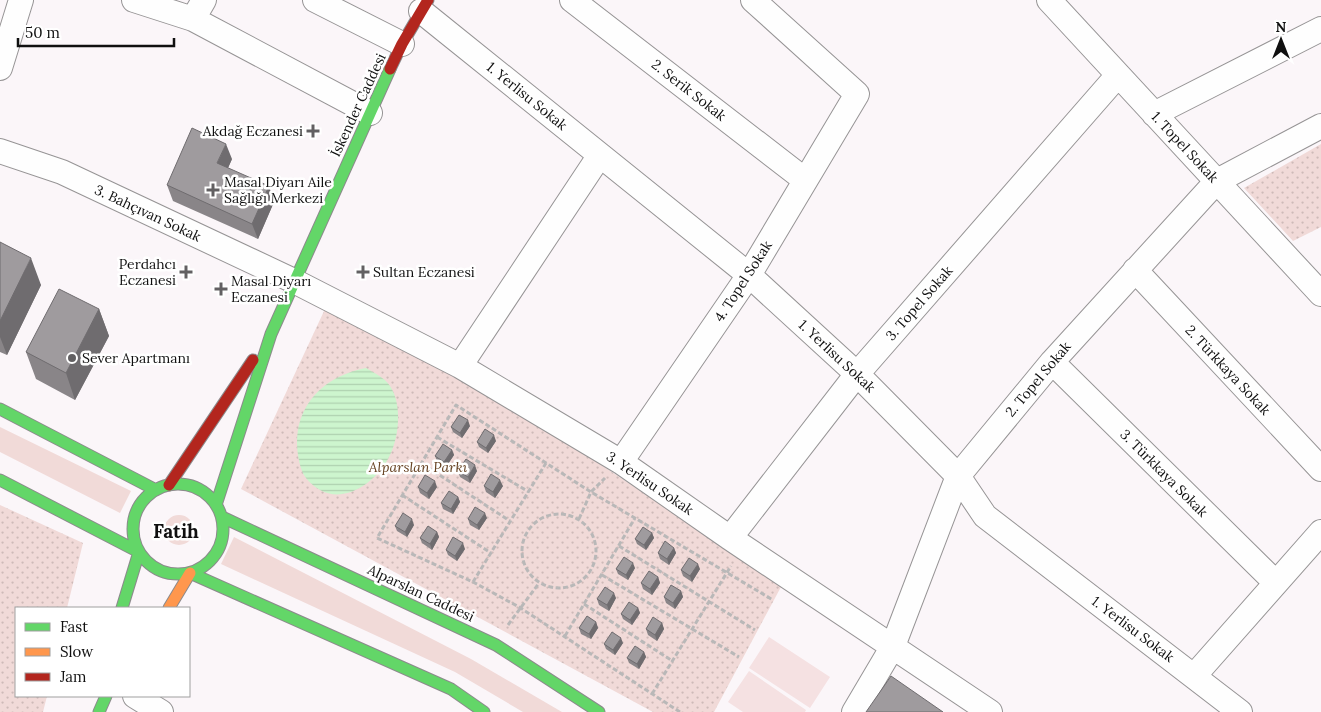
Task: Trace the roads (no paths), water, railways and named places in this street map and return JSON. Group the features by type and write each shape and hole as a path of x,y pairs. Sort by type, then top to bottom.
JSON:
{"main road":[{"name":"İskender Caddesi","path":"271,334 402,44 425,6"},
{"path":"169,485 271,334"},
{"path":"216,505 271,334"},
{"path":"0,409 156,490"},
{"path":"0,480 139,552"},
{"path":"182,484 196,488 208,495 222,517 224,530 222,544 214,557 204,567 190,573 176,575 161,571 148,564 139,552 134,538 133,524 138,509 145,498 156,490 169,485 182,484"},
{"name":"Alparslan Caddesi","path":"222,517 496,645 599,712"},
{"path":"122,607 139,552"},
{"path":"170,607 190,573"},
{"path":"190,573 451,689 484,712"},
{"path":"99,712 106,697"}],"street":[{"path":"0,68 21,0"},
{"path":"134,0 198,10 370,113"},
{"path":"315,0 402,44"},
{"name":"2. Serik Sokak","path":"572,0 806,180"},
{"name":"4. Topel Sokak","path":"621,462 749,275 857,94 753,0"},
{"name":"1. Topel Sokak","path":"1056,2 1118,75 1321,294"},
{"name":"1. Yerlisu Sokak","path":"425,6 600,155 749,275 857,374 958,476 985,516 1240,712"},
{"path":"1154,114 1321,29"},
{"name":"3. Topel Sokak","path":"730,538 857,374 1118,75"},
{"name":"2. Topel Sokak","path":"854,712 893,646 958,476 1052,362 1217,181 1321,126"},
{"name":"3. Bahçıvan Sokak","path":"0,151 62,172 294,281"},
{"path":"460,366 600,155"},
{"name":"2. Türkkaya Sokak","path":"1135,270 1321,469"},
{"name":"3. Yerlisu Sokak","path":"294,281 460,366 621,462 730,538 990,712"},
{"name":"3. Türkkaya Sokak","path":"1052,362 1276,583"},
{"path":"1194,676 1321,532"},
{"path":"137,697 161,712"}],"place":[{"name":"Akdağ Eczanesi","path":"313,131"},
{"name":"Masal Diyarı Aile Sağlığı Merkezi","path":"213,190"},
{"name":"Perdahcı Eczanesi","path":"186,272"},
{"name":"Sultan Eczanesi","path":"363,272"},
{"name":"Masal Diyarı Eczanesi","path":"221,289"},
{"name":"Sever Apartmanı","path":"72,358"}],"district":[{"name":"Fatih","path":"176,531"}],"park label":[{"name":"Alparslan Parkı","path":"418,467"}]}
